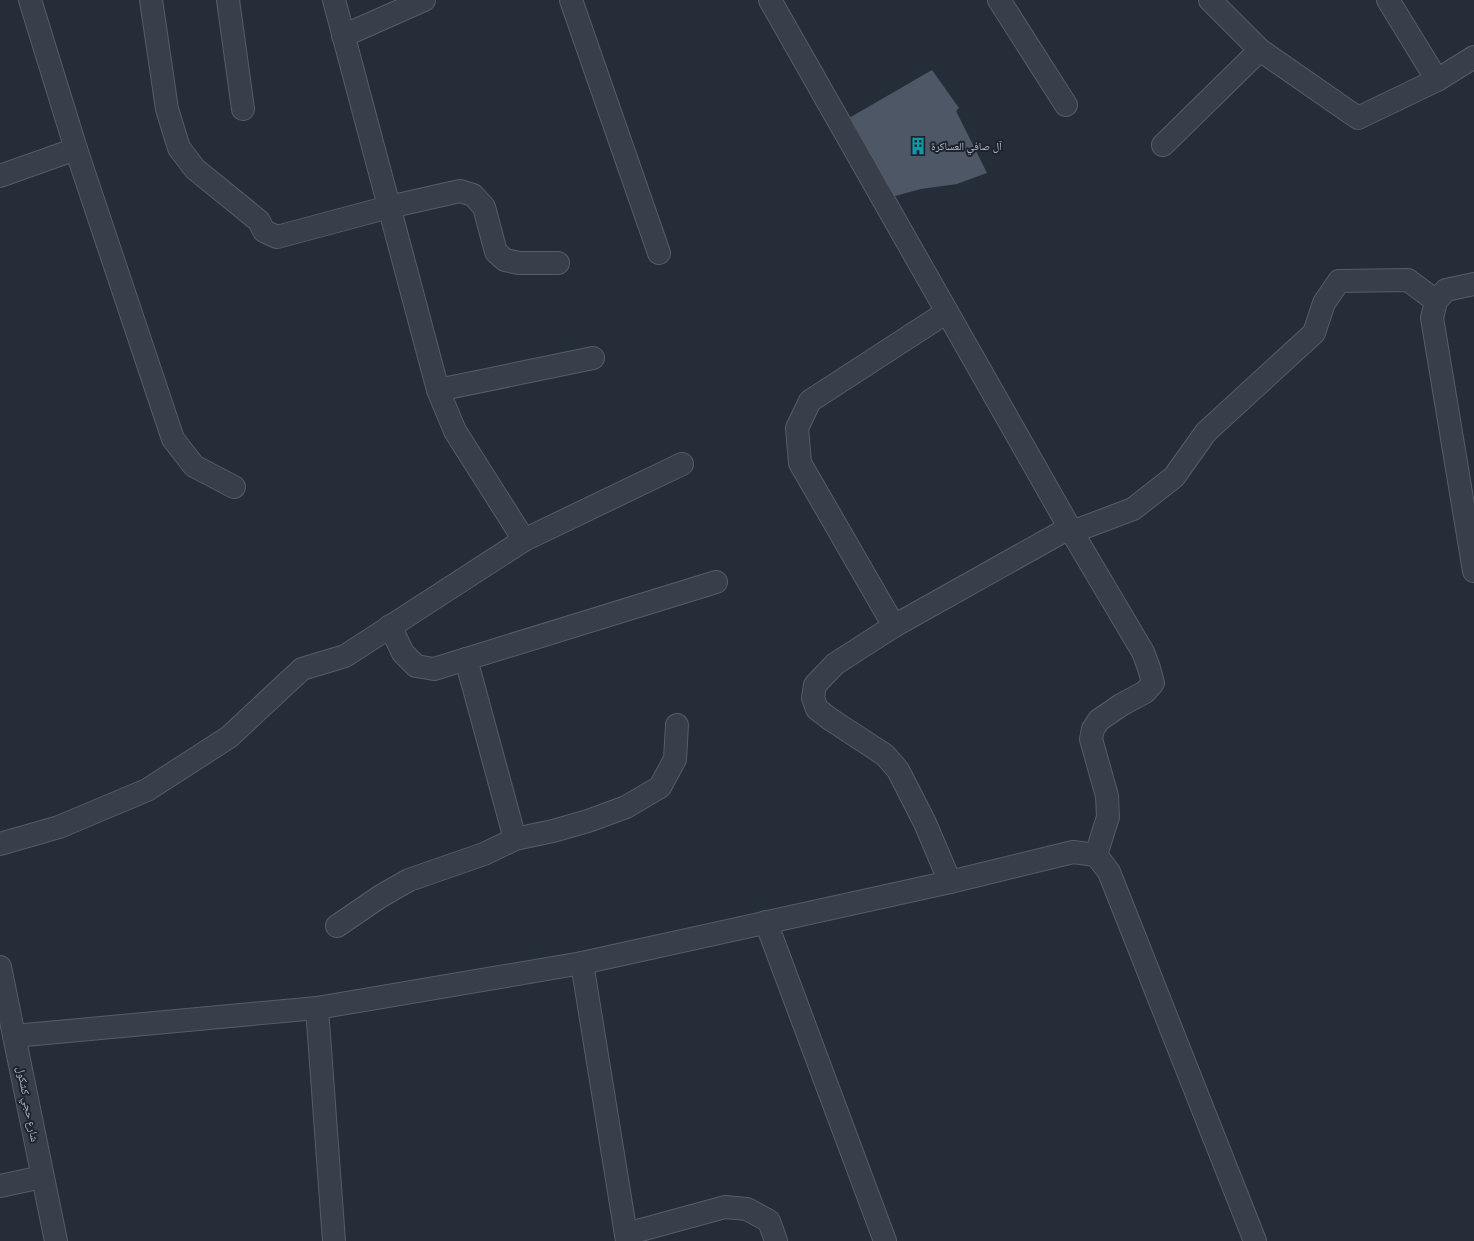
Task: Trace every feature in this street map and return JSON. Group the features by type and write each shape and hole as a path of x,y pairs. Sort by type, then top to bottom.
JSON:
{"street":[{"path":"30,0 76,149 173,439 194,466 234,487"},
{"path":"150,0 167,109 179,148 195,169 259,221 264,232 277,237 460,191 473,195 484,207 496,252 505,260 519,263 558,263"},
{"path":"228,0 243,109"},
{"path":"334,0 438,390 455,431 524,540"},
{"path":"343,36 424,0"},
{"path":"571,0 659,253"},
{"path":"770,0 1070,530 1143,652 1153,682 1145,692 1121,705 1099,720 1093,729 1091,739 1107,796 1108,817 1096,856"},
{"path":"999,0 1066,105"},
{"path":"1210,0 1260,50 1358,118 1438,80 1474,57"},
{"path":"1388,0 1438,80"},
{"path":"1163,145 1260,50"},
{"path":"0,176 76,149"},
{"path":"950,882 925,823 898,770 885,755 817,709 813,698 815,686 835,664 894,626 1070,530 1133,509 1174,477 1206,432 1314,333 1324,303 1339,282 1408,280 1436,302"},
{"path":"1474,284 1446,290 1436,302 1432,318 1474,571"},
{"path":"894,626 800,462 797,428 810,401 947,312"},
{"path":"438,390 593,358"},
{"path":"0,844 58,827 147,790 229,737 302,669 345,656 524,540 682,464"},
{"path":"390,626 403,653 416,666 434,669 716,582"},
{"path":"466,659 515,839"},
{"path":"337,926 381,896 409,880 484,854 515,839 553,831 588,821 626,807 660,787 675,759 677,725"},
{"path":"14,1036 317,1008 582,962 950,882 1073,852 1096,856 1109,872 1255,1241"},
{"path":"766,922 885,1241"},
{"path":"582,962 627,1238 725,1207 748,1209 769,1221 776,1241"},
{"name":"شارع حجي كشكول","path":"0,967 56,1241"},
{"path":"317,1008 334,1241"},
{"path":"0,1186 42,1177"}],"building":[{"name":"آل صافي العساكرة","path":"932,70 959,108 956,111 987,173 957,184 921,189 888,198 849,118"}],"place":[{"name":"آل صافي العساكرة","path":"918,146"}]}
